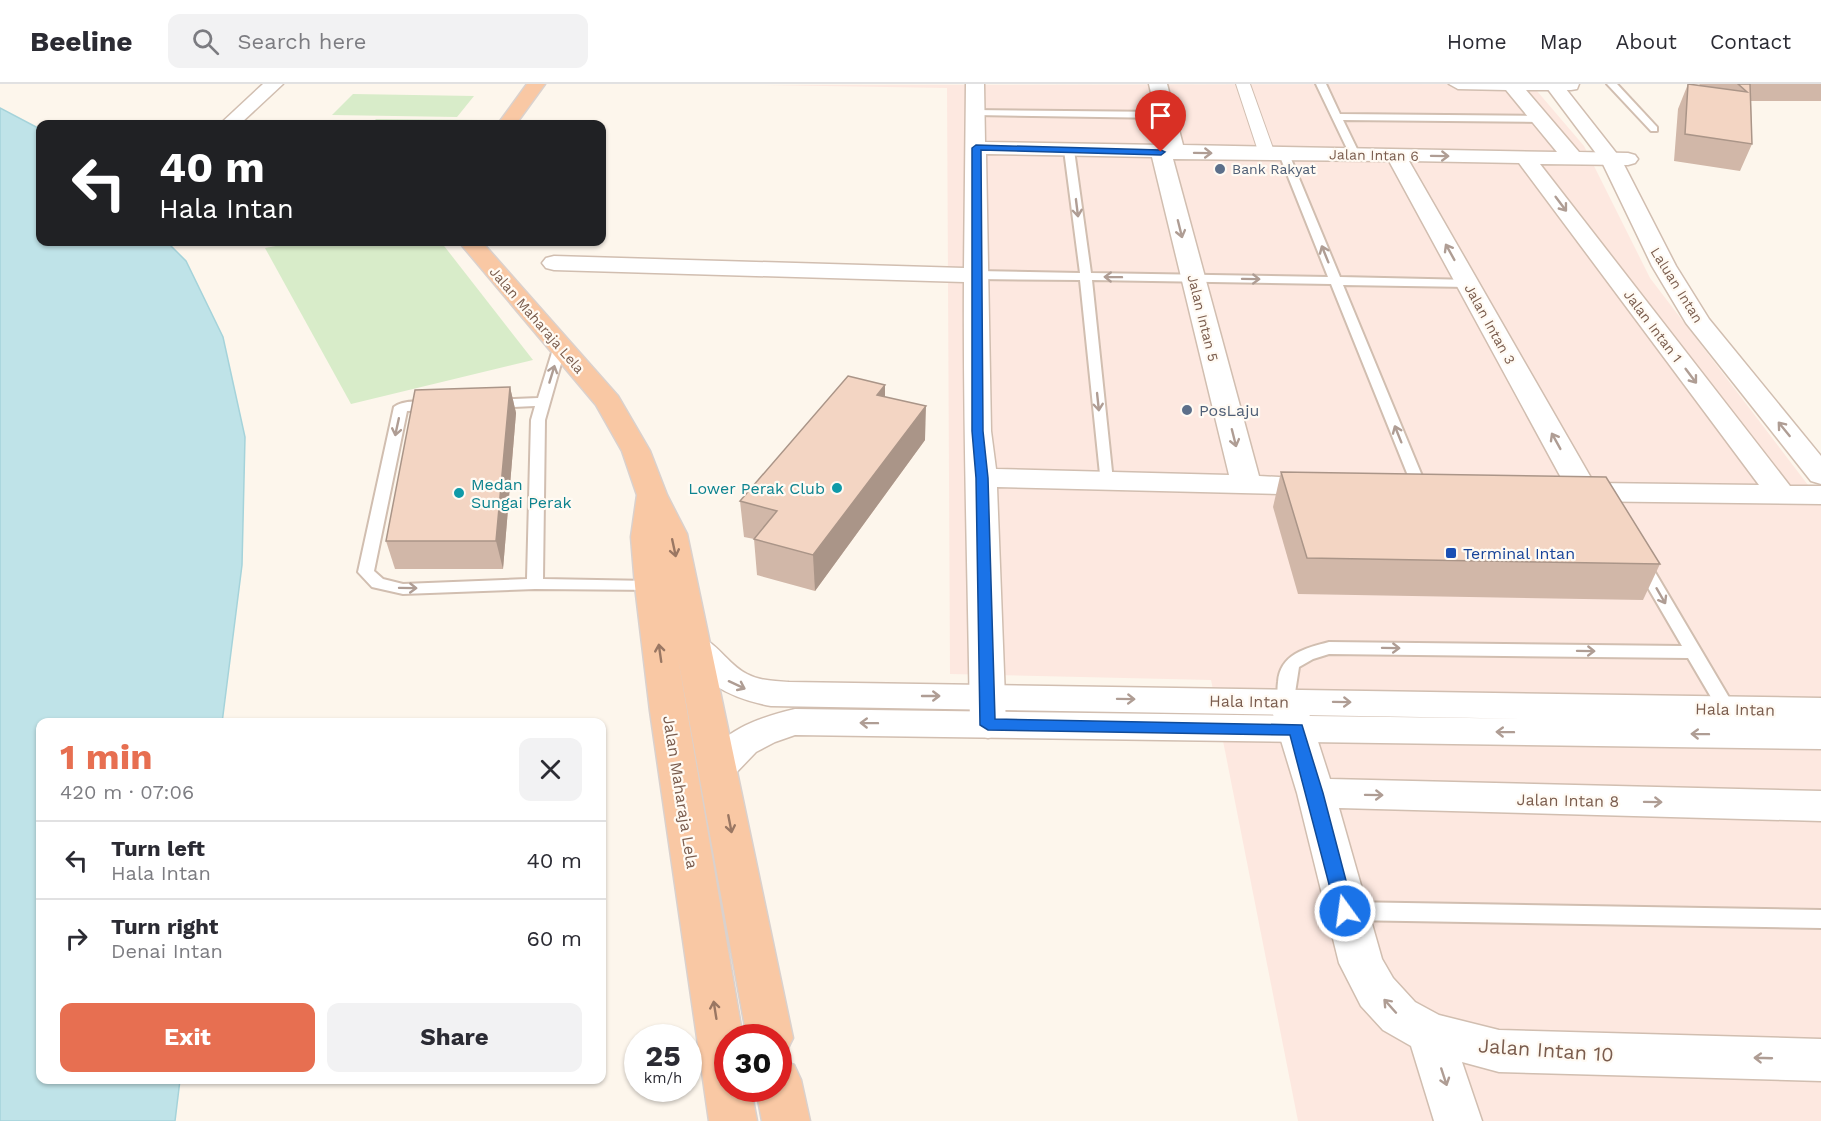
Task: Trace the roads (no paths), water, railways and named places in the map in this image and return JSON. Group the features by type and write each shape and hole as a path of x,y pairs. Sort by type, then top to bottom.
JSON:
{"highway":[{"path":"510,120 536,84"},
{"name":"Jalan Maharaja Lela","path":"473,246 560,346 622,423 636,451 652,495 672,534 768,1024"},
{"name":"Jalan Maharaja Lela","path":"652,495 647,537 651,586 668,711 718,1024"},
{"name":"Jalan Maharaja Lela","path":"730,1102 733,1121"},
{"path":"782,1102 786,1121"}],"street":[{"path":"234,120 274,84"},
{"path":"975,84 977,431 982,478 987,710"},
{"name":"Jalan Intan 5","path":"1158,84 1166,115 1168,152 1193,278 1246,484"},
{"path":"1242,84 1275,154"},
{"path":"1458,84 1562,84"},
{"path":"1511,84 1573,158"},
{"name":"Laluan Intan","path":"1562,84 1619,159 1691,285 1821,441"},
{"name":"Jalan Intan 6","path":"976,148 1619,159"},
{"name":"Jalan Intan 3","path":"1396,156 1468,283 1598,498"},
{"name":"Jalan Intan 1","path":"1525,158 1781,494"},
{"name":"Laluan Intan","path":"1619,159 1659,257 1699,323 1821,475"},
{"path":"554,263 977,275"},
{"path":"982,478 1351,487"},
{"path":"1386,487 1432,488"},
{"path":"1549,491 1598,498 1821,495"},
{"name":"Hala Intan","path":"694,647 724,678 740,687 760,693 987,710 1734,722 1821,711"},
{"name":"Hala Intan","path":"719,767 732,750 749,737 795,722 987,710"},
{"name":"Jalan Intan 10","path":"1292,715 1316,793 1345,911 1361,963 1377,992 1399,1016 1430,1033 1460,1043 1499,1051 1821,1060"},
{"name":"Hala Intan","path":"1734,722 1821,736"},
{"name":"Jalan Intan 8","path":"1316,793 1821,806"},
{"path":"1430,1033 1458,1121"}],"lane":[{"path":"1321,84 1355,155"},
{"path":"1612,84 1654,129"},
{"path":"975,112 1166,115"},
{"path":"1336,117 1540,119"},
{"path":"1069,150 1086,277 1106,481"},
{"path":"1275,154 1432,488"},
{"path":"977,275 1468,283"},
{"path":"535,584 538,420 560,346"},
{"path":"472,404 544,402"},
{"path":"448,405 401,407 366,572 378,583 403,589 535,584 651,586"},
{"path":"1635,552 1734,722"},
{"path":"1292,715 1285,681 1289,665 1305,654 1329,648 1694,652"},
{"path":"1345,911 1821,919"}],"water":[{"path":"0,108 36,127 36,246 171,246 186,261 223,337 245,437 242,565 223,718 36,718 36,1084 180,1084 175,1121 0,1121"}],"place":[{"name":"Bank Rakyat","path":"1220,169"},
{"name":"PosLaju","path":"1187,410"},
{"name":"Lower Perak Club","path":"837,488"},
{"name":"Medan Sungai Perak","path":"459,493"},
{"name":"Terminal Intan","path":"1451,553"}]}
